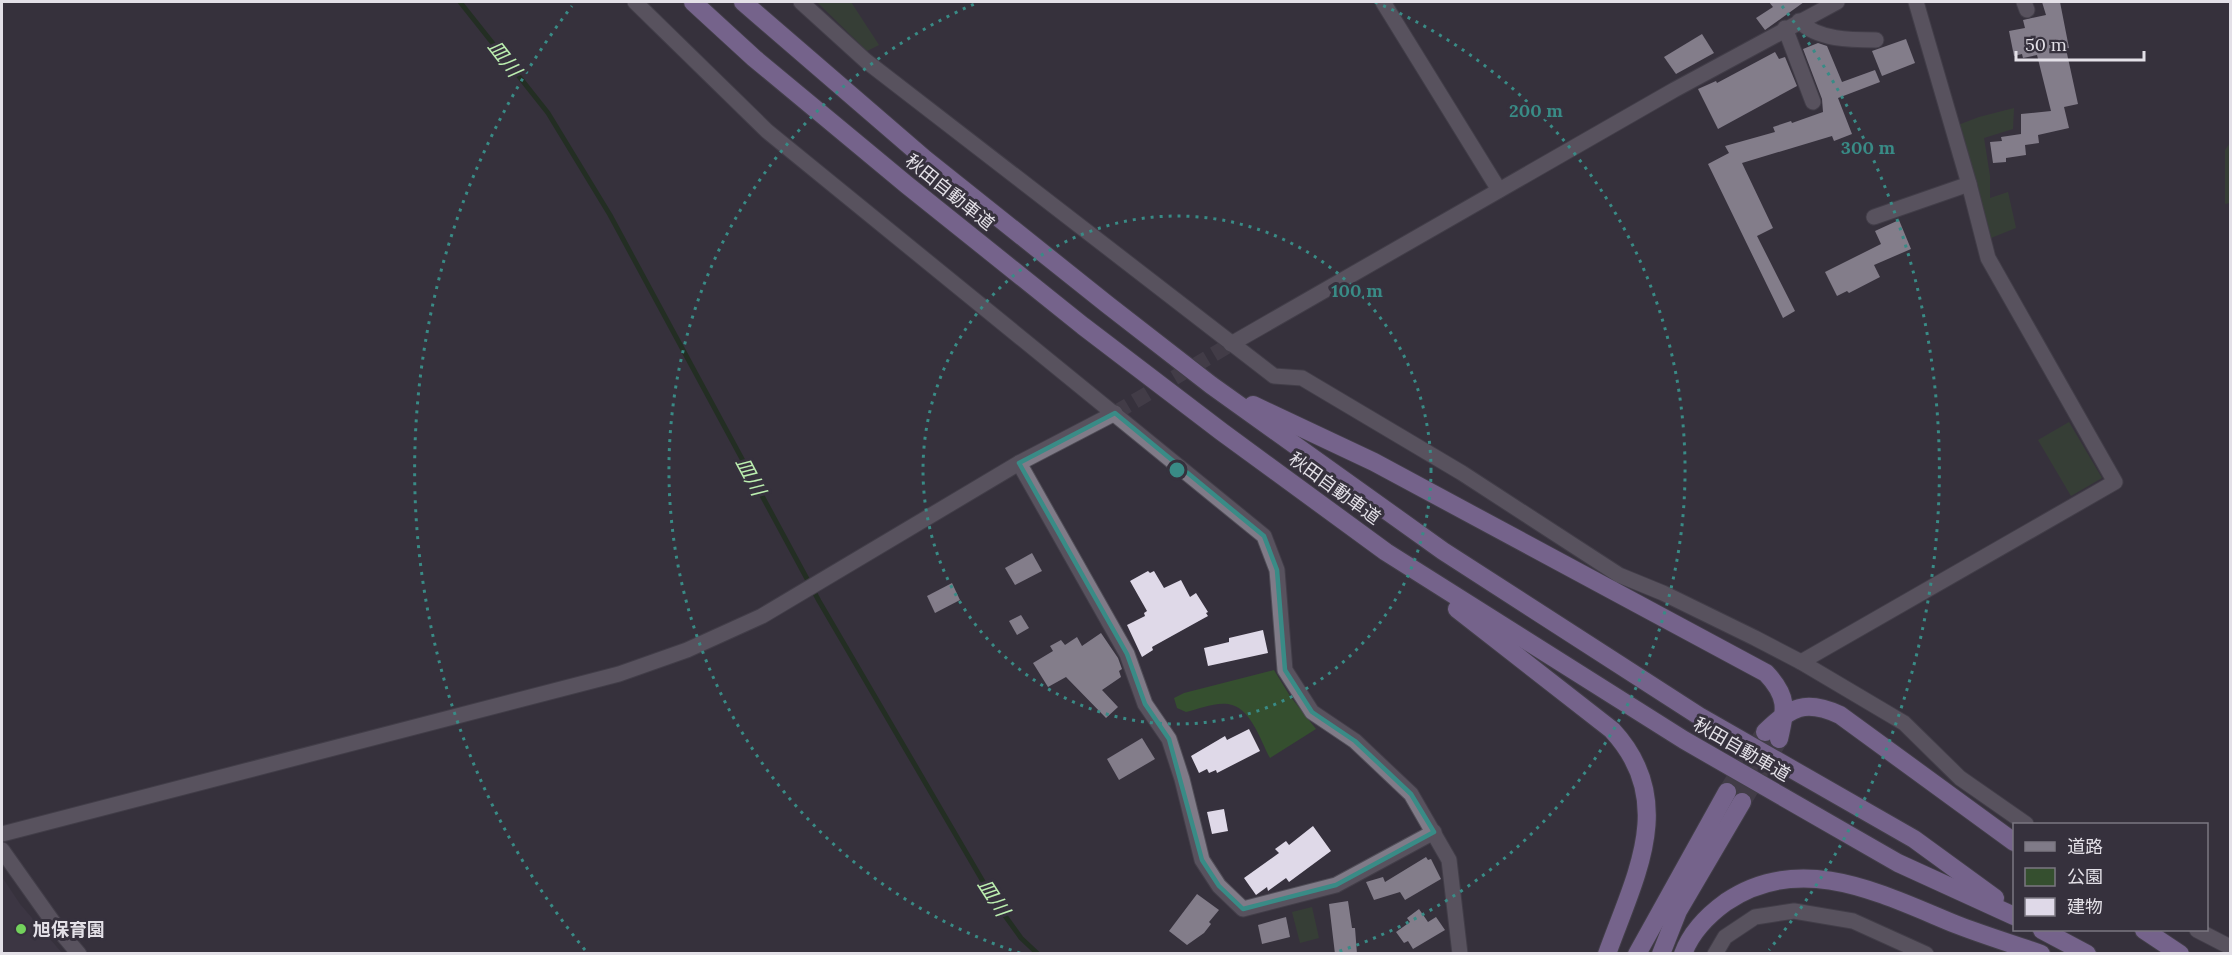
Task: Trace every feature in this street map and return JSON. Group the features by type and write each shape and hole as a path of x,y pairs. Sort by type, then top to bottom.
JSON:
{"highway":[{"name":"秋田自動車道","path":"693,2 772,73 907,185 1065,311 1222,432 1386,552 1705,752 1898,863 2013,914"},
{"name":"秋田自動車道","path":"743,2 926,159 1211,385 1443,551 1699,716 1914,839 2013,913"},
{"path":"1211,385 1374,462 1766,673 1778,685 1785,712 1772,735"},
{"path":"1386,552 1612,730 1626,745 1636,763 1644,786 1647,810 1646,835 1640,861 1607,954"},
{"path":"1785,712 1805,706 1823,708 1840,716 2013,841"},
{"path":"1637,954 1734,797 1677,910 1661,954"},
{"path":"1683,954 1686,945 1699,927 1715,910 1733,897 1757,885 1785,879 1815,878 1870,890 2041,954"},
{"path":"2044,931 2087,954"},
{"path":"2146,931 2180,954"}],"street":[{"path":"635,2 767,131 1264,536 1277,570 1286,670 1312,712 1355,741 1411,794 1449,860 1460,954"},
{"path":"801,2 866,61 1274,376 1302,378 1462,473 1619,575 1663,593 1801,663 1904,723 1960,778 2023,823"},
{"path":"1383,2 1499,190"},
{"path":"1231,344 1499,190 1837,2"},
{"path":"1801,663 2115,482 1988,258 1916,2"},
{"path":"1792,25 1816,33 1855,40 1876,40"},
{"path":"1792,25 1813,102"},
{"path":"1874,217 1969,184"},
{"path":"2,834 619,674 687,650 762,616 1019,463 1114,413"},
{"path":"1019,463 1127,654 1145,704 1169,739 1202,860 1219,886 1243,909 1336,885 1434,832"},
{"path":"2,850 58,929 79,954"},
{"path":"1715,954 1725,937 1755,917 1794,911 1853,921 1926,954"},
{"path":"2199,931 2230,947"}],"highlighted area":[{"path":"1115,413 1264,536 1277,570 1285,670 1312,712 1355,741 1411,794 1434,832 1336,885 1243,909 1219,886 1202,860 1169,739 1145,704 1127,654 1019,463"}],"shaded area":[{"name":"旭保育園","path":"2,877 20,904 62,953 2,953"}],"green space":[{"path":"817,2 851,2 879,45 867,51"},
{"path":"2014,108 2013,129 1984,138 1990,176 1990,198 2008,192 2016,228 1991,238 1958,125"},
{"path":"2230,143 2230,203 2225,204 2225,150"},
{"path":"2069,422 2102,478 2071,496 2038,440"},
{"path":"1274,670 1290,696 1316,729 1270,758 1254,725 1236,706 1218,704 1186,712 1177,708 1174,698 1184,693"},
{"path":"1312,907 1319,938 1300,943 1292,912"}],"building":[{"path":"1769,2 1804,2 1765,30 1756,18 1773,7"},
{"path":"2042,2 2060,2 2069,48 2066,49 2078,104 2064,107 2069,128 2038,135 2039,143 2025,145 2026,155 2006,158 2006,162 1993,163 1990,142 2002,141 2001,137 2021,134 2021,114 2051,111 2037,55 2023,58 2022,54 2014,56 2009,31 2025,28 2023,20 2046,15"},
{"path":"1702,34 1714,53 1676,74 1664,57"},
{"path":"1906,39 1915,63 1882,76 1872,51"},
{"path":"1818,43 1827,46 1842,82 1875,70 1880,82 1838,98 1852,134 1834,141 1832,136 1742,163 1773,228 1757,236 1795,311 1783,318 1708,164 1729,153 1725,146 1775,132 1773,127 1823,112 1822,99 1803,49"},
{"path":"1775,52 1779,59 1785,57 1797,86 1718,129 1698,89 1716,81 1717,83"},
{"path":"1899,220 1911,249 1874,265 1880,277 1849,293 1847,291 1837,296 1825,272 1881,244 1875,231"},
{"path":"1032,553 1042,571 1015,585 1005,568"},
{"path":"1148,571 1150,573 1154,571 1164,588 1181,580 1190,597 1196,593 1208,612 1206,613 1208,616 1152,647 1153,650 1142,657 1127,625 1145,616 1144,613 1147,611 1130,581"},
{"path":"952,583 960,600 935,613 927,596"},
{"path":"1021,615 1029,628 1017,635 1009,621"},
{"path":"1263,630 1268,653 1208,666 1204,648 1229,642 1229,638"},
{"path":"1101,633 1118,658 1122,669 1119,671 1121,677 1102,690 1118,707 1106,718 1066,677 1048,687 1033,663 1053,651 1050,646 1061,640 1065,645 1077,637 1082,646"},
{"path":"1249,729 1260,751 1217,773 1216,770 1209,773 1207,769 1199,773 1191,756 1225,736 1227,740"},
{"path":"1142,738 1155,759 1119,780 1107,759"},
{"path":"1224,809 1228,831 1212,834 1207,812"},
{"path":"1313,826 1331,851 1289,882 1286,878 1268,891 1267,887 1256,895 1244,878 1279,853 1275,849 1286,841 1289,845"},
{"path":"1426,857 1428,860 1431,859 1441,879 1405,900 1400,892 1374,900 1366,882 1383,877 1385,882"},
{"path":"1197,894 1219,910 1209,922 1211,924 1204,933 1187,945 1169,931"},
{"path":"1348,901 1352,928 1355,928 1357,954 1335,954 1329,904"},
{"path":"1419,909 1428,922 1436,917 1445,930 1413,949 1408,941 1404,943 1396,932 1410,922 1407,918"},
{"path":"1286,917 1290,937 1262,944 1258,925"}],"waterway":[{"name":"皿川","path":"460,2 548,113 610,215 819,601 995,902 1021,938 1038,954"}],"tunnel":[{"path":"1115,413 1231,344"},
{"path":"1727,792 1763,735"},
{"path":"1742,802 1779,739"}],"place":[{"name":"旭保育園","path":"21,929"}]}
